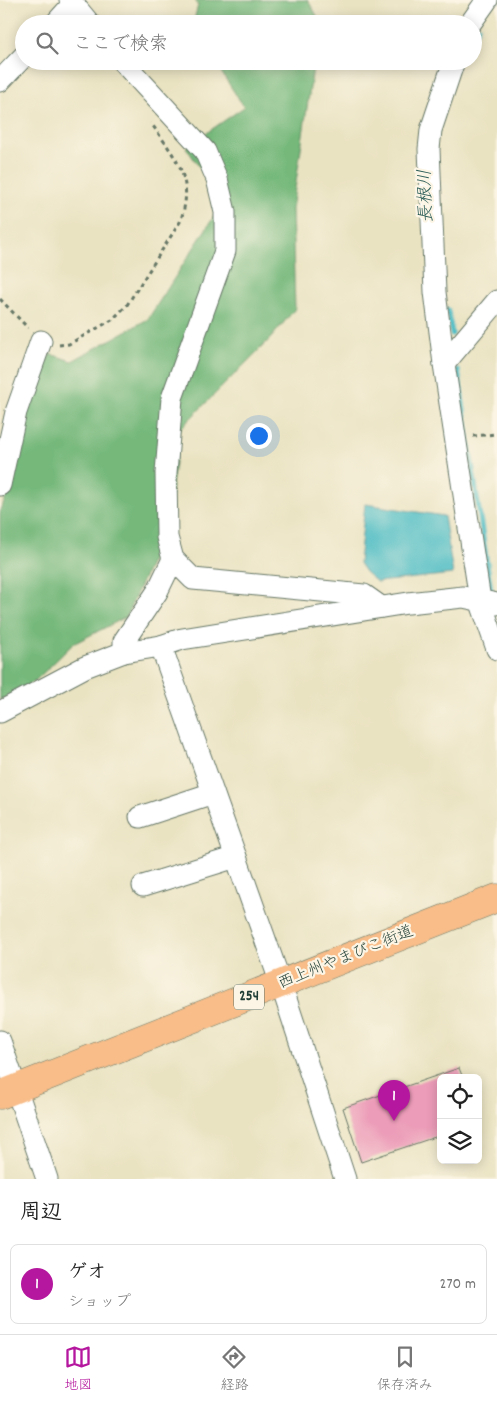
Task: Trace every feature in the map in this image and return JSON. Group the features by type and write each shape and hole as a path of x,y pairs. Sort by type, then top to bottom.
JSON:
{"highway":[{"name":"西上州やまびこ街道","path":"8,1092 497,898"}],"street":[{"path":"476,15 487,0"},
{"path":"62,15 72,2 83,15"},
{"path":"0,81 15,65"},
{"path":"130,70 205,151 218,179 225,212 225,251 172,398 166,473 166,537 173,559 193,579 364,595 381,607"},
{"path":"451,70 431,130 429,149 435,292 444,364 497,649"},
{"path":"444,364 497,301"},
{"path":"0,485 16,412 41,341"},
{"path":"124,652 124,641 157,592 173,559"},
{"path":"0,712 85,666 124,652 161,646 182,639 381,607 463,597 488,602"},
{"path":"161,646 281,984 345,1179"},
{"path":"140,817 213,793"},
{"path":"143,886 236,858"},
{"path":"0,1040 8,1092 48,1179"}],"path":[{"path":"0,298 41,341 55,345 69,344 112,320 127,305 180,222 186,207 186,184 178,161 147,117"},
{"path":"479,436 497,434"}],"green space":[{"path":"195,0 308,0 317,15 195,15 198,5"},
{"path":"220,70 313,70 292,209 295,309 270,339 179,430 167,526 126,617 73,644 35,681 0,700 0,512 10,487 19,418 50,354 72,361 148,319 215,215 211,185 186,147 244,107"}],"water":[{"path":"365,504 444,516 453,574 377,582 365,572 359,563"}],"building":[{"path":"459,1068 461,1074 442,1074"},
{"path":"437,1076 437,1136 361,1162 343,1108"}],"waterway":[{"name":"長根川","path":"448,310 452,334"},
{"name":"長根川","path":"458,370 492,597"}],"place":[{"name":"ゲオ","path":"394,1121"}]}
